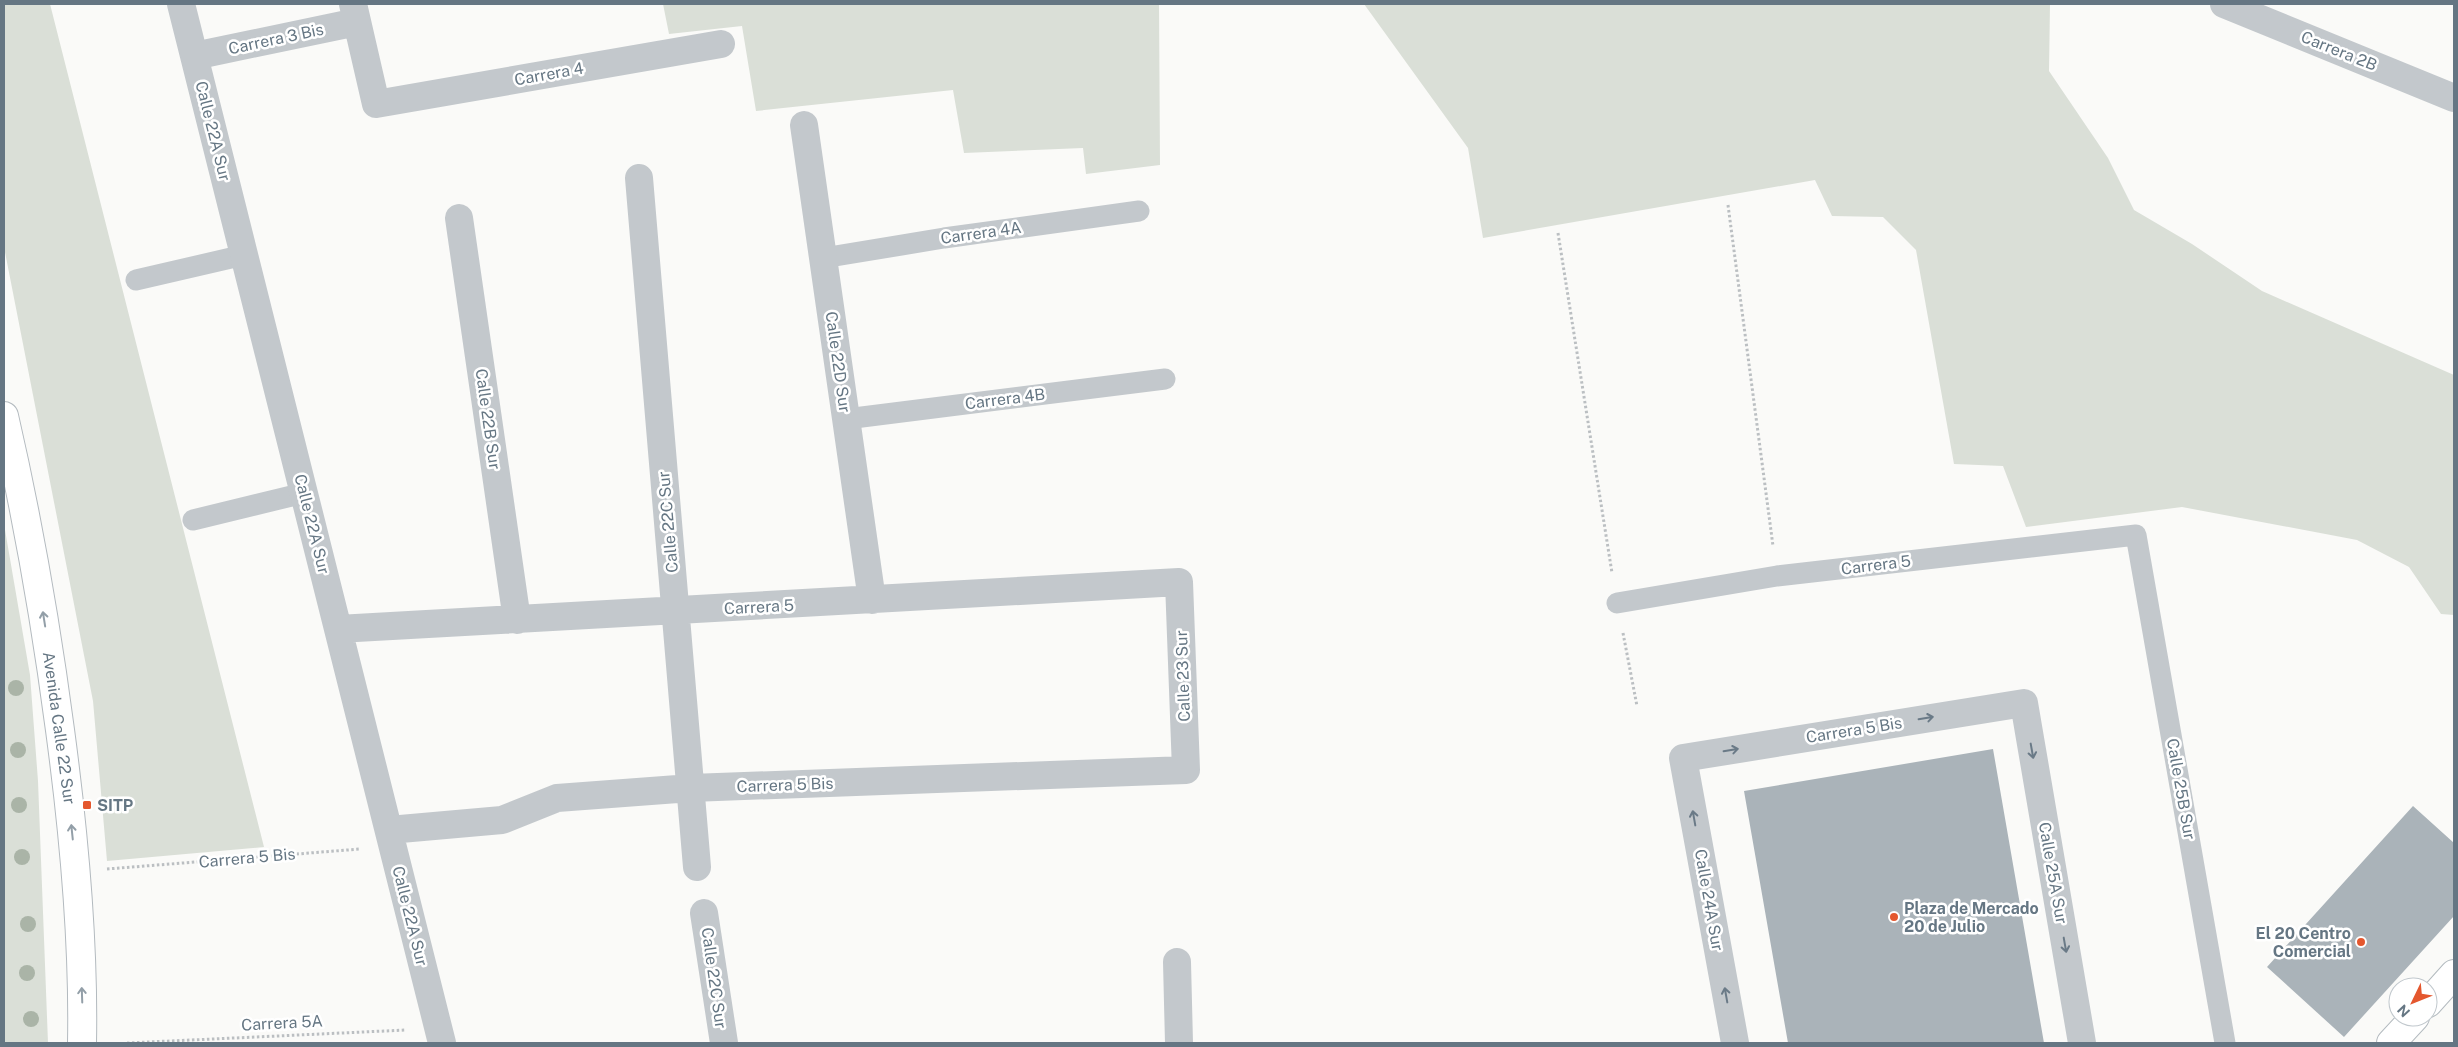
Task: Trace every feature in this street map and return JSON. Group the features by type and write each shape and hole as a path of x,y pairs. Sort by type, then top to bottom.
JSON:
{"main road":[{"name":"Avenida Calle 22 Sur","path":"4,416 20,485 44,617 68,791 77,878 82,1043"},
{"path":"2438,992 2454,974"},
{"path":"2391,1043 2406,1027"}],"street":[{"name":"Calle 22A Sur","path":"181,4 440,1035"},
{"name":"Carrera 2B","path":"2224,4 2454,98"},
{"name":"Carrera 3 Bis","path":"194,56 355,13"},
{"name":"Carrera 4","path":"355,13 376,104 721,44"},
{"name":"Calle 22D Sur","path":"804,125 872,600"},
{"name":"Calle 22C Sur","path":"639,178 697,867"},
{"name":"Calle 22B Sur","path":"459,218 517,620"},
{"name":"Carrera 5","path":"338,629 675,612 1180,582"},
{"name":"Calle 23 Sur","path":"1180,582 1186,770"},
{"name":"Carrera 5 Bis","path":"1683,758 2024,703"},
{"name":"Calle 25A Sur","path":"2024,703 2082,1043"},
{"name":"Calle 24A Sur","path":"1683,758 1735,1043"},
{"name":"Carrera 5 Bis","path":"391,838 502,820 557,798 691,788 1186,770"},
{"name":"Calle 22C Sur","path":"704,913 724,1043"},
{"path":"1177,962 1179,1043"}],"lane":[{"name":"Carrera 4A","path":"823,258 944,238 1139,211"},
{"path":"136,280 244,255"},
{"name":"Carrera 4B","path":"846,420 1165,379"},
{"path":"193,520 304,492"},
{"name":"Carrera 5","path":"1617,603 1777,576 2136,535"},
{"name":"Calle 25B Sur","path":"2136,535 2225,1043"}],"path":[{"path":"1728,205 1777,576"},
{"path":"1558,233 1617,603 1637,706"},
{"name":"Carrera 5 Bis","path":"102,870 391,838"},
{"name":"Carrera 5A","path":"127,1043 440,1035"}],"shaded area":[{"path":"4,4 50,4 264,847 107,861 93,701 4,247"},
{"path":"663,4 1159,4 1160,165 1086,174 1083,148 964,153 953,90 756,111 742,26 669,34"},
{"path":"1364,4 2050,4 2049,71 2108,158 2134,210 2192,244 2262,291 2454,375 2454,615 2441,614 2409,567 2357,540 2182,507 2026,527 2003,466 1954,464 1916,250 1883,217 1832,216 1815,180 1483,238 1468,148"},
{"path":"4,524 30,675 38,781 48,1043 5,1043"}],"building":[{"name":"Plaza de Mercado 20 de Julio","path":"1993,749 2044,1043 1788,1043 1744,791"},
{"name":"El 20 Centro Comercial","path":"2413,806 2454,843 2454,916 2399,977 2388,977 2388,989 2344,1037 2267,967"}],"place":[{"name":"SITP","path":"87,805"},
{"name":"Plaza de Mercado 20 de Julio","path":"1894,917"},
{"name":"El 20 Centro Comercial","path":"2361,942"}]}
